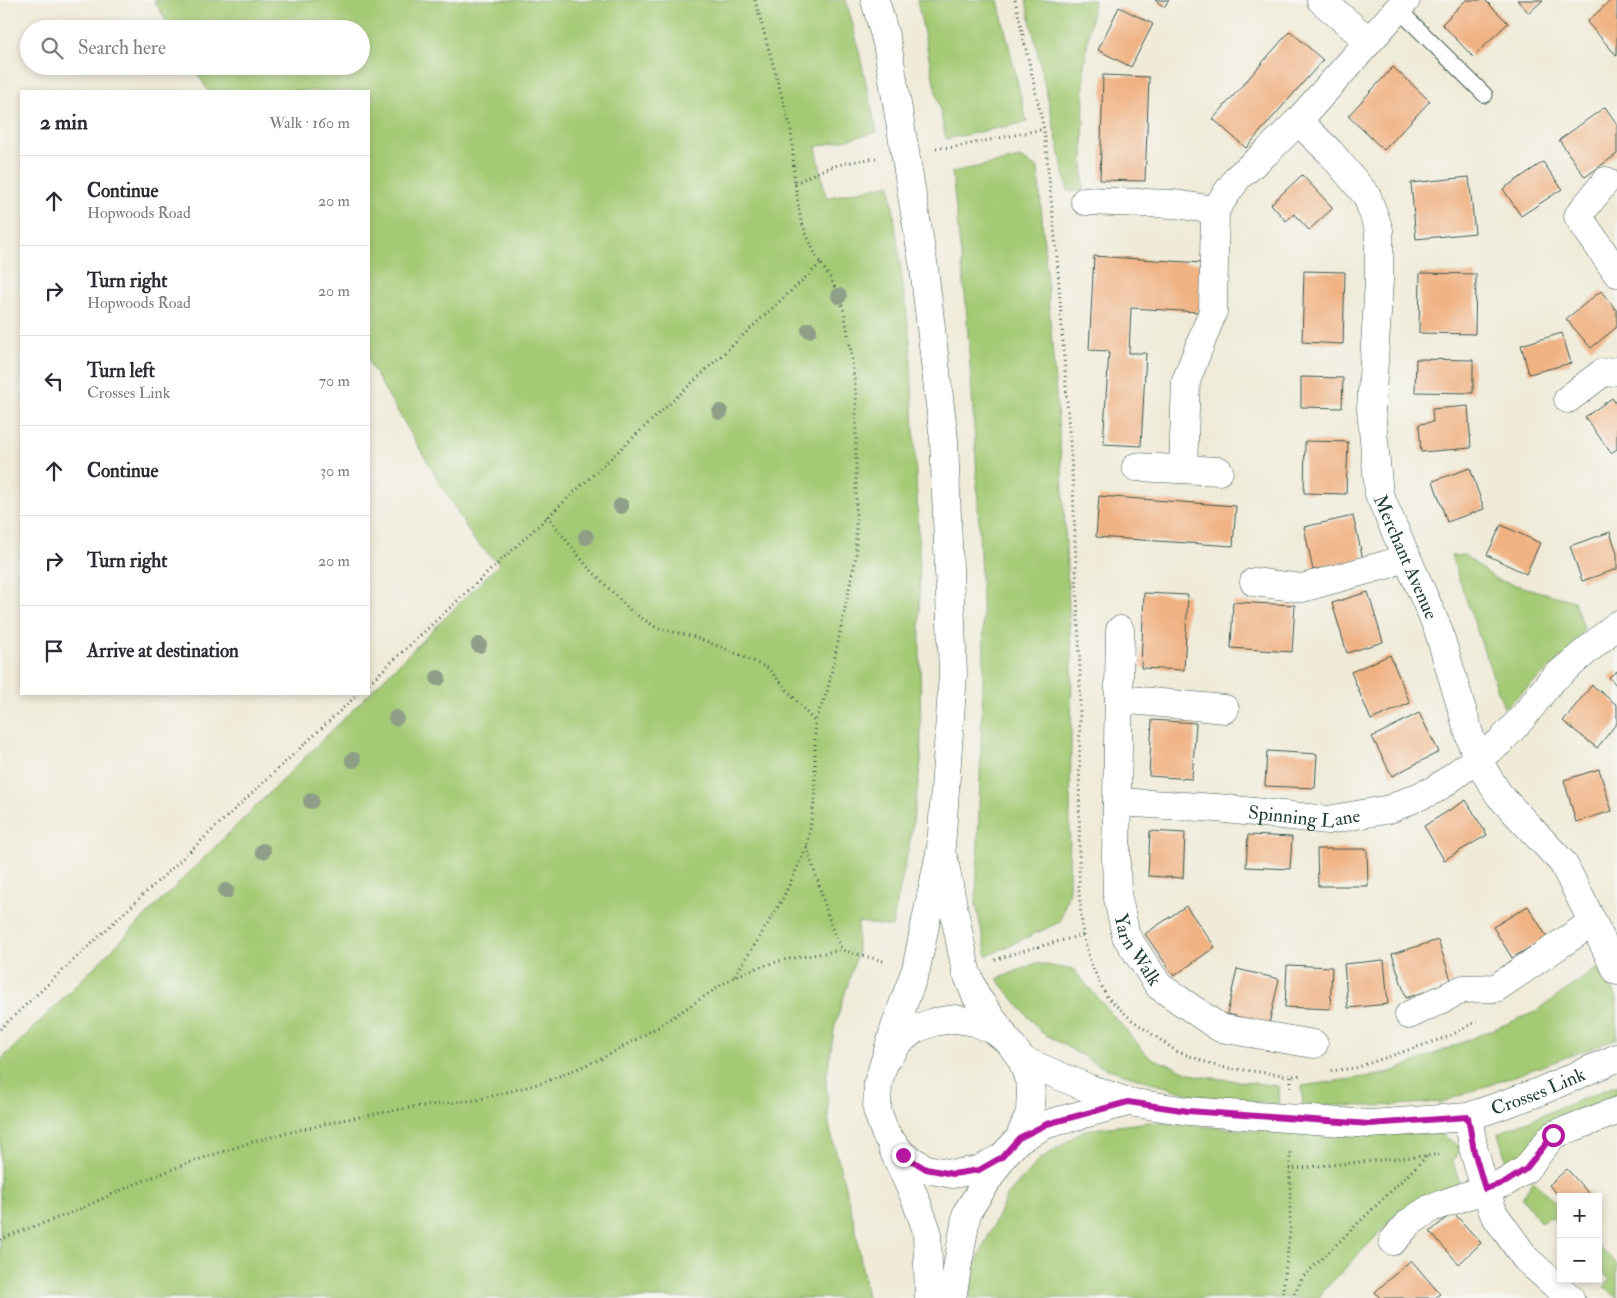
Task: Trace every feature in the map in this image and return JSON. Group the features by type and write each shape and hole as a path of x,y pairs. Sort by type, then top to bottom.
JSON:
{"street":[{"path":"875,0 887,43 906,153 924,268 944,440 953,674 941,848 916,968 878,1083 877,1110 886,1135 915,1198 927,1231 929,1298"},
{"path":"1321,0 1369,41"},
{"path":"1184,469 1186,381 1213,311 1215,210 1238,177 1267,152 1298,121 1402,4"},
{"name":"Merchant Avenue","path":"1298,121 1330,152 1367,196 1379,230 1380,281 1371,408 1379,494 1438,629 1477,760 1500,796 1563,863 1617,971"},
{"path":"1606,181 1578,216 1617,273"},
{"path":"1085,201 1176,204 1215,210"},
{"path":"1568,399 1602,373 1617,371"},
{"path":"1136,468 1220,472"},
{"path":"1254,582 1302,588 1389,564 1406,556"},
{"name":"Spinning Lane","path":"1117,802 1217,808 1328,820 1390,809 1436,789 1500,742 1524,716 1551,681 1617,625"},
{"name":"Yarn Walk","path":"1120,630 1117,894 1126,936 1159,986 1220,1028 1314,1044"},
{"path":"1119,699 1225,708"},
{"path":"941,848 966,971 976,996 1016,1052 1031,1086 1030,1113 1011,1148 967,1212 952,1298"},
{"path":"1409,1015 1463,989 1496,988 1593,922"},
{"path":"886,1058 899,1042 915,1029 934,1022 955,1019 975,1022 994,1030 1016,1052 1088,1088 1128,1102"},
{"name":"Crosses Link","path":"1128,1102 1188,1111 1370,1124 1468,1117 1536,1093 1617,1058"},
{"path":"886,1135 903,1155 926,1169 953,1174 979,1170 1047,1124 1128,1102"},
{"path":"1393,1241 1410,1222 1430,1208 1506,1182 1526,1169 1553,1135 1617,1111"},
{"path":"1468,1117 1474,1151 1494,1214 1526,1259 1570,1298"}],"lane":[{"path":"1402,4 1485,95"}],"path":[{"path":"732,978 783,898 807,847 815,797 815,722 828,689 856,556 856,396 844,311 832,281 815,254 801,221 795,184 791,129 755,0"},
{"path":"1015,0 1044,129 1057,257 1072,486 1080,670 1079,892 1084,935"},
{"path":"795,184 816,172 838,164 920,150 955,147 1044,129"},
{"path":"370,682 821,263"},
{"path":"547,516 586,566 631,611 657,628 694,637 768,668 815,722"},
{"path":"0,1029 357,695"},
{"path":"0,1239 71,1213 184,1164 255,1141 337,1121 412,1107 476,1100 542,1083 601,1059 658,1026 732,978 783,960 842,950 832,928 807,847"},
{"path":"1282,1298 1290,1232 1291,1076"},
{"path":"1289,1170 1474,1151"},
{"path":"1292,1298 1303,1277 1427,1156"}],"green space":[{"path":"154,0 846,0 877,132 816,147 826,198 890,184 910,339 919,543 921,761 911,836 892,927 858,922 857,955 835,1025 826,1080 829,1125 855,1225 867,1298 0,1298 0,1061 367,695 370,695 370,692 499,564 474,540 370,365 370,90 207,90 198,75 370,75 370,20 166,20"},
{"path":"917,0 998,0 1027,122 946,139"},
{"path":"1026,0 1094,0 1084,66 1083,191 1068,191"},
{"path":"1020,158 1038,168 1062,470 1072,667 1069,891 1060,922 987,956 976,905 984,651 976,457 966,304 952,172"},
{"path":"1464,555 1497,580 1574,601 1584,628 1578,644 1504,708 1451,556"},
{"path":"1036,963 1074,970 1149,1057 1198,1076 1278,1086 1279,1104 1192,1095 1102,1067 1041,1032 997,979"},
{"path":"1602,965 1617,998 1617,1039 1442,1102 1377,1106 1303,1105 1302,1086 1386,1074 1535,1012"},
{"path":"1617,1085 1617,1102 1522,1163 1508,1167 1498,1133"},
{"path":"1150,1122 1271,1132 1441,1134 1460,1147 1453,1162 1460,1185 1401,1211 1323,1291 1319,1298 969,1298 973,1269 1007,1196 1039,1160 1084,1130"},
{"path":"1533,1180 1557,1204 1557,1223 1551,1217 1540,1222 1522,1198"},
{"path":"1602,1250 1617,1264 1617,1298 1604,1287 1610,1280 1602,1271"}],"building":[{"path":"1155,0 1169,0 1164,7"},
{"path":"1466,0 1485,0 1508,23 1473,57 1442,24"},
{"path":"1517,0 1543,0 1529,13"},
{"path":"1611,0 1617,0 1617,56 1587,22"},
{"path":"1119,7 1153,24 1131,67 1098,50"},
{"path":"1290,31 1323,60 1246,148 1213,119"},
{"path":"1393,67 1430,101 1384,150 1348,116"},
{"path":"1103,75 1149,77 1145,181 1100,180"},
{"path":"1605,107 1617,124 1617,154 1585,177 1559,140"},
{"path":"1543,162 1562,189 1521,216 1503,189"},
{"path":"1302,175 1333,208 1309,230 1294,214 1286,221 1271,204"},
{"path":"1469,177 1475,233 1416,239 1411,183"},
{"path":"1094,256 1202,263 1199,312 1131,308 1129,353 1146,353 1141,446 1103,444 1109,351 1089,350"},
{"path":"1304,271 1345,272 1343,344 1302,342"},
{"path":"1420,273 1476,274 1475,334 1419,333"},
{"path":"1601,291 1617,311 1617,327 1591,348 1566,319"},
{"path":"1562,333 1571,363 1529,374 1521,345"},
{"path":"1416,359 1473,360 1473,393 1415,392"},
{"path":"1301,377 1343,378 1342,408 1301,407"},
{"path":"1612,398 1617,405 1617,449 1611,453 1585,417"},
{"path":"1468,406 1471,448 1421,452 1419,424 1433,422 1432,409"},
{"path":"1305,441 1348,442 1346,494 1304,493"},
{"path":"1470,468 1484,509 1447,522 1433,481"},
{"path":"1099,496 1236,506 1233,546 1096,537"},
{"path":"1353,516 1363,559 1313,570 1304,527"},
{"path":"1501,525 1540,543 1526,574 1487,555"},
{"path":"1610,532 1617,553 1617,569 1582,581 1570,546"},
{"path":"1368,592 1383,642 1347,653 1332,603"},
{"path":"1144,593 1188,595 1184,670 1141,668"},
{"path":"1233,602 1295,605 1292,652 1231,648"},
{"path":"1390,655 1410,703 1371,720 1351,672"},
{"path":"1617,671 1617,686 1609,677"},
{"path":"1592,685 1617,705 1617,723 1597,748 1563,721"},
{"path":"1419,713 1439,752 1392,776 1372,737"},
{"path":"1152,720 1196,723 1192,779 1149,776"},
{"path":"1267,751 1317,754 1315,788 1265,786"},
{"path":"1599,769 1612,811 1576,822 1564,780"},
{"path":"1466,800 1487,835 1444,860 1424,826"},
{"path":"1150,831 1185,833 1183,878 1148,876"},
{"path":"1248,835 1292,837 1290,869 1246,867"},
{"path":"1317,849 1367,849 1368,886 1318,886"},
{"path":"1186,906 1215,947 1174,976 1145,934"},
{"path":"1528,906 1547,937 1512,958 1493,927"},
{"path":"1438,940 1452,983 1406,998 1392,954"},
{"path":"1384,960 1388,1004 1348,1008 1344,964"},
{"path":"1287,965 1332,967 1330,1009 1285,1007"},
{"path":"1237,969 1279,979 1269,1024 1227,1014"},
{"path":"1567,1169 1588,1193 1557,1194 1549,1185"},
{"path":"1453,1212 1481,1243 1459,1264 1430,1232"},
{"path":"1411,1260 1440,1294 1435,1298 1380,1298 1375,1292"}],"route":[{"path":"903,1155 926,1169 953,1174 979,1170 1002,1157 1019,1138 1047,1124 1128,1102 1188,1111 1370,1124 1468,1117 1474,1151 1485,1189 1506,1182 1526,1169 1553,1135"}]}
